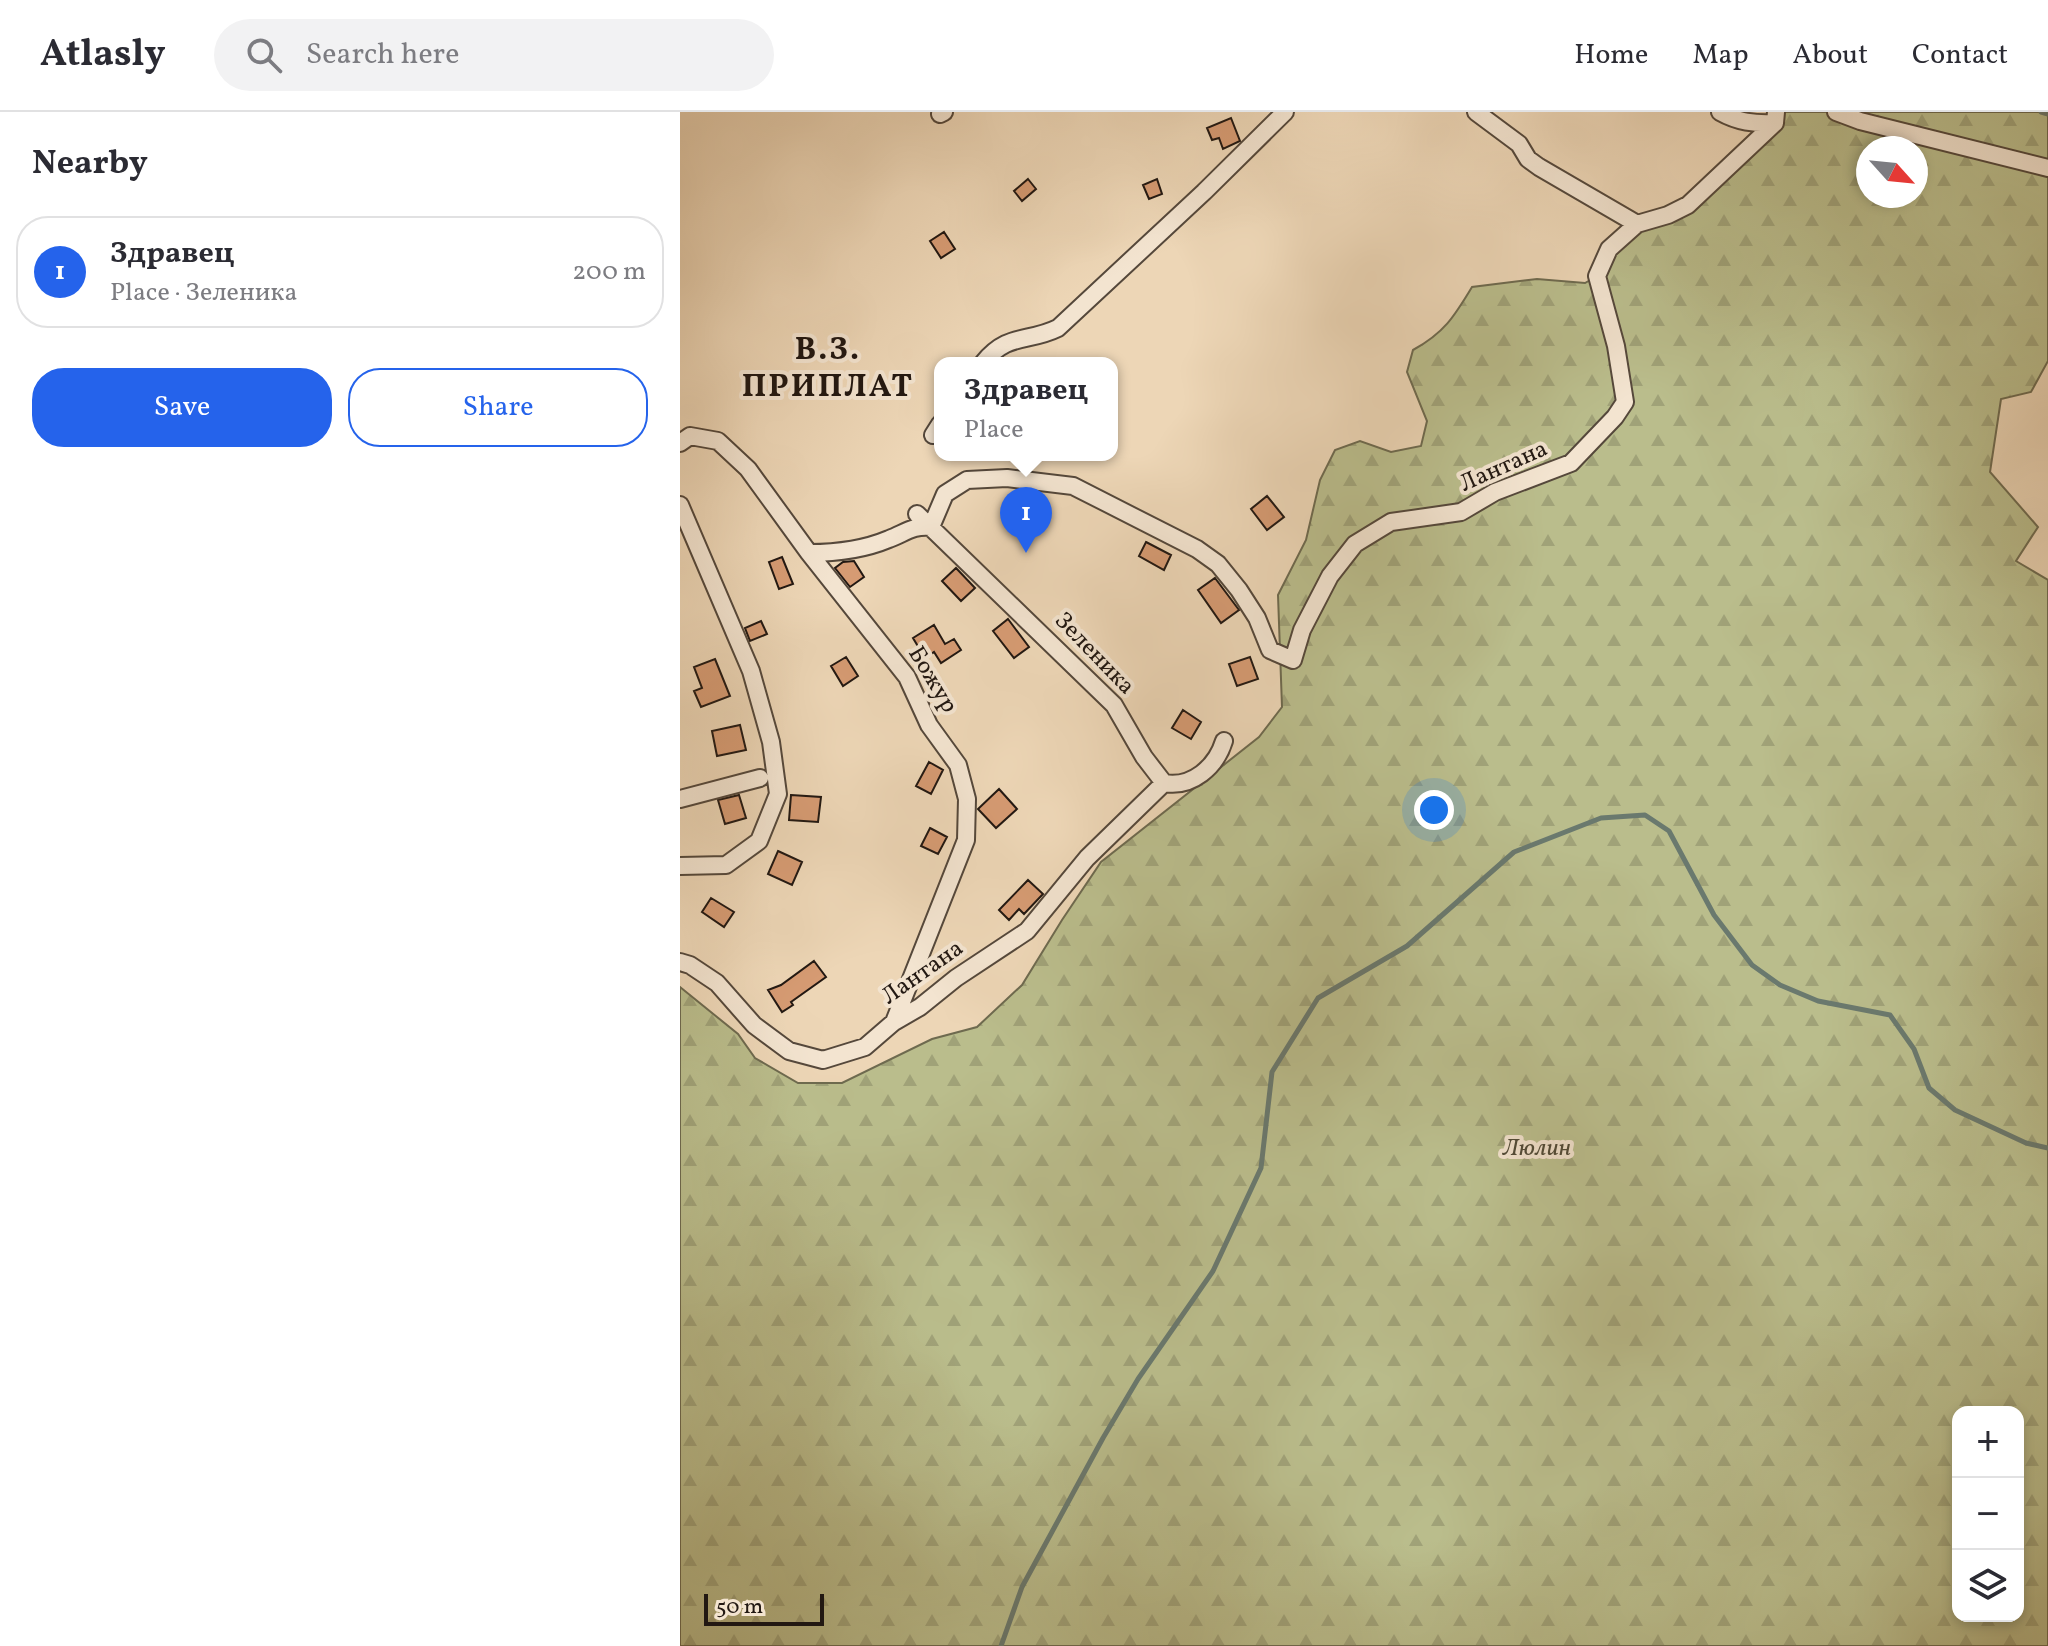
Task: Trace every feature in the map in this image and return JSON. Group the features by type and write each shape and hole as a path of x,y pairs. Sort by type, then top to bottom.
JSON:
{"street":[{"path":"988,357 992,351 1016,338 1042,336 1058,328 1285,112"},
{"path":"1476,112 1519,144 1528,159 1539,167 1637,224"},
{"path":"1720,112 1734,120 1751,124 1775,118"},
{"path":"1836,112 1860,121 2048,168"},
{"path":"1621,423 1625,402 1616,346 1597,276 1609,249 1637,224 1688,205 1775,118"},
{"name":"Лантана","path":"931,527 945,494 967,480 1007,478 1073,486 1197,549 1218,564 1257,618 1270,650 1293,660 1302,630 1330,576 1355,544 1391,522 1461,512 1495,492 1571,463 1615,417 1625,402"},
{"name":"Божур","path":"680,443 690,436 718,441 748,469 809,553 907,677 929,725 958,765 967,799 966,840 894,1022"},
{"path":"680,505 751,671 771,742 778,794 759,841 726,865 680,866"},
{"name":"Зеленика","path":"917,514 1114,705 1144,757 1164,783"},
{"path":"809,553 849,551 890,539 917,526 931,527"},
{"path":"1164,783 1175,785 1206,772 1220,755 1224,741"},
{"path":"680,799 760,778"},
{"name":"Лантана","path":"680,962 717,983 754,1025 789,1051 823,1060 865,1047 894,1022 1027,931 1087,858 1164,783"}],"green space":[{"name":"Люлин","path":"1778,112 2048,112 2048,361 2031,392 2001,399 1990,472 2038,527 2016,561 2048,580 2048,1646 680,1646 680,987 738,1034 755,1058 798,1083 842,1083 932,1039 977,1027 1022,985 1101,862 1259,737 1282,707 1278,595 1306,540 1320,480 1335,450 1360,441 1391,452 1421,446 1427,421 1407,372 1413,350 1447,323 1472,287 1537,279 1585,283 1597,276 1632,229 1680,214"}],"building":[{"path":"1231,118 1240,141 1223,149 1219,138 1212,140 1207,128"},
{"path":"1028,179 1036,189 1022,201 1014,191"},
{"path":"1157,179 1162,194 1149,199 1143,185"},
{"path":"944,232 955,249 941,258 930,241"},
{"path":"1267,496 1284,517 1267,530 1251,509"},
{"path":"1146,542 1171,555 1164,570 1139,556"},
{"path":"782,557 793,584 779,589 769,562"},
{"path":"854,561 864,577 850,587 835,568 843,562"},
{"path":"956,568 975,588 961,601 942,581"},
{"path":"1215,578 1239,610 1221,623 1198,590"},
{"path":"1008,619 1029,647 1014,658 993,631"},
{"path":"761,621 767,634 750,641 745,628"},
{"path":"934,625 945,644 954,639 961,650 941,663 934,652 925,658 913,638"},
{"path":"846,657 858,676 843,686 831,666"},
{"path":"1250,657 1258,679 1237,686 1229,664"},
{"path":"715,659 730,696 701,707 694,691 702,688 694,667"},
{"path":"1183,710 1201,722 1191,739 1172,728"},
{"path":"740,725 746,750 717,756 712,731"},
{"path":"929,762 943,770 931,794 916,786"},
{"path":"999,789 1017,809 996,828 978,809"},
{"path":"739,795 746,818 725,824 718,800"},
{"path":"791,795 821,797 818,822 789,820"},
{"path":"930,828 947,837 938,854 921,846"},
{"path":"778,851 802,862 792,885 768,874"},
{"path":"1028,880 1043,894 1024,914 1019,909 1009,920 999,910"},
{"path":"711,898 734,912 724,927 702,912"},
{"path":"814,961 826,977 782,1012 768,990 781,985"}],"waterway":[{"path":"2041,112 2048,114"},
{"path":"1001,1646 1022,1587 1103,1438 1138,1379 1213,1271 1261,1168 1272,1072 1318,998 1407,946 1514,852 1601,818 1645,815 1669,831 1714,915 1752,965 1780,985 1818,1001 1890,1015 1914,1049 1929,1088 1955,1110 2026,1143 2048,1148"}],"place":[{"name":"Здравец","path":"1026,553"}],"district":[{"name":"В.З. ПРИПЛАТ","path":"828,370"}]}
